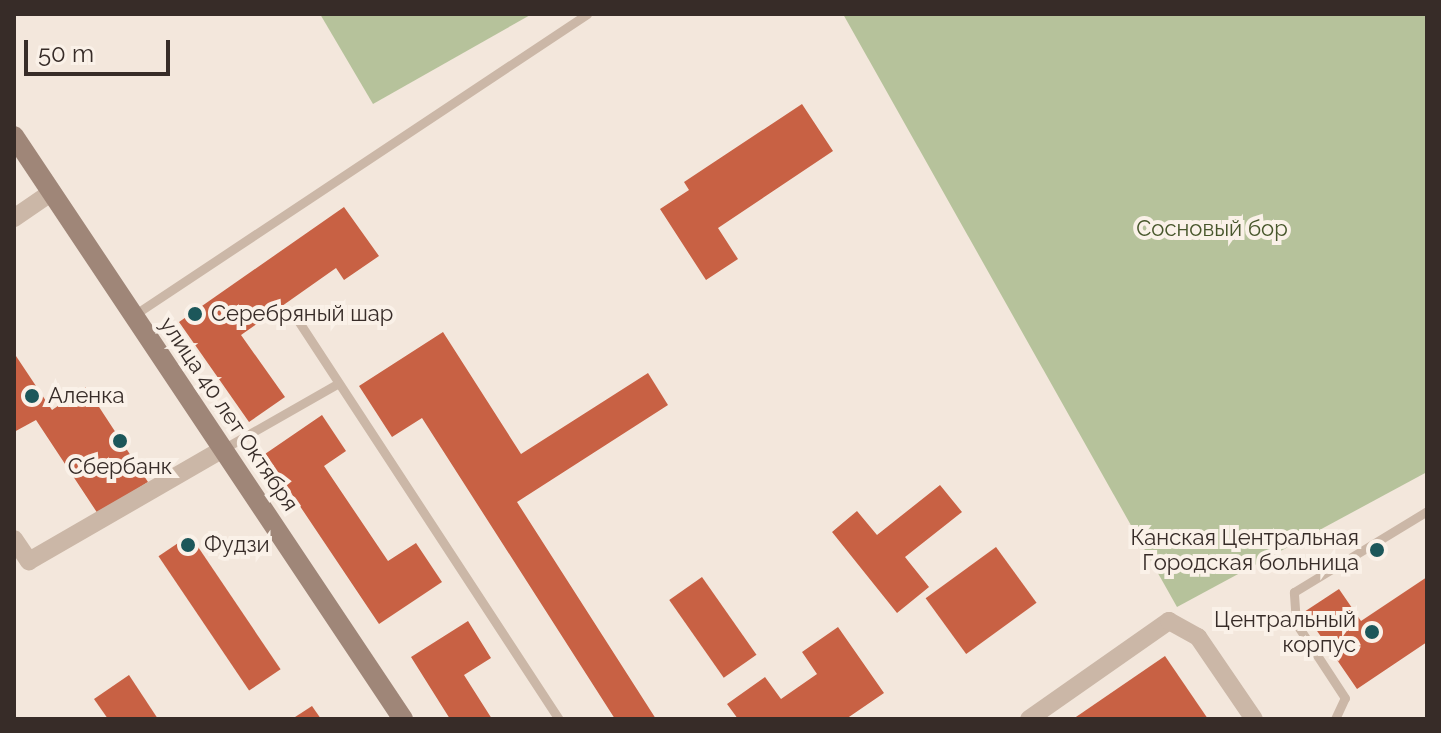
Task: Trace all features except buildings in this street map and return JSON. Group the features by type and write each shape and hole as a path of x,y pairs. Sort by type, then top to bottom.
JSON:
{"main road":[{"name":"улица 40 лет Октября","path":"14,136 403,719"}],"street":[{"path":"14,218 52,192"},
{"path":"14,539 22,563 223,449"},
{"path":"1029,719 1169,621 1198,637 1254,719"}],"lane":[{"path":"134,315 587,14"},
{"path":"297,319 559,719"},
{"path":"223,449 337,384"},
{"path":"1335,719 1345,698 1296,623 1294,592 1427,511"}],"green space":[{"path":"320,14 532,14 373,104"},
{"name":"Сосновый бор","path":"843,14 1427,14 1427,472 1177,607"}],"place":[{"name":"Серебряный шар","path":"195,314"},
{"name":"Аленка","path":"32,396"},
{"name":"Сбербанк","path":"120,441"},
{"name":"Фудзи","path":"188,545"},
{"name":"Канская Центральная Городская больница","path":"1377,550"},
{"name":"Центральный корпус","path":"1372,632"}]}
